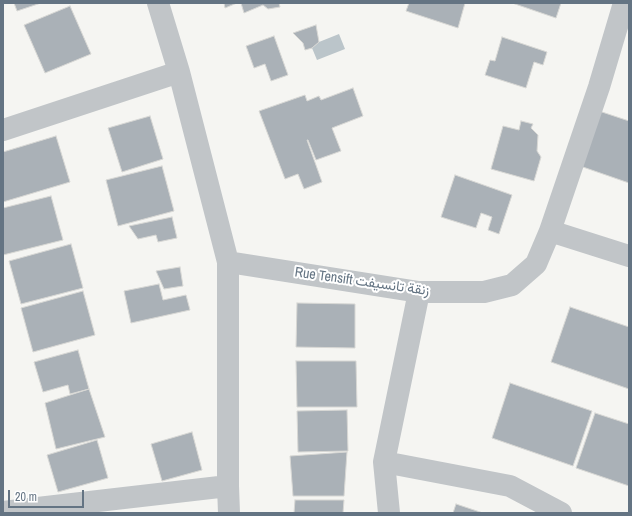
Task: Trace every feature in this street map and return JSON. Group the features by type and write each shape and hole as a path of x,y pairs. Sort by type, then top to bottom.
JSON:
{"street":[{"path":"158,3 179,72 228,262 229,513"},
{"path":"624,3 599,87 550,231 629,256"},
{"path":"3,130 179,72"},
{"name":"Rue Tensift زنقة تانسيفت","path":"228,262 419,292 484,292 512,285 536,264 550,231"},
{"path":"389,513 384,462 419,292"},
{"path":"384,462 510,486 560,513"},
{"path":"3,512 228,486"}],"shaded area":[{"path":"339,34 345,49 317,60 312,48 319,42"}],"building":[{"path":"14,3 41,3 17,11"},
{"path":"224,3 237,3 225,8"},
{"path":"241,3 279,3 280,7 268,9 263,5 244,13"},
{"path":"409,3 465,3 458,28 406,11"},
{"path":"512,3 561,3 556,18"},
{"path":"70,6 91,54 45,73 24,25"},
{"path":"316,25 319,42 312,48 305,50 303,43 293,33"},
{"path":"274,36 288,75 271,81 265,64 254,68 246,46"},
{"path":"502,37 547,52 543,65 534,62 526,88 485,75 490,60 495,61"},
{"path":"353,88 363,116 332,128 341,151 316,160 307,140 322,182 304,189 298,174 285,179 259,111 305,95 307,101 319,96 321,100"},
{"path":"599,111 629,121 629,183 580,166"},
{"path":"150,116 163,159 122,172 108,128"},
{"path":"521,121 533,124 531,128 538,135 537,151 541,157 534,181 491,169 503,126 519,130"},
{"path":"56,136 70,182 3,202 3,152"},
{"path":"162,166 174,211 118,226 106,180"},
{"path":"455,175 512,195 499,234 488,230 492,217 481,213 476,228 441,217"},
{"path":"51,196 63,240 3,255 3,208"},
{"path":"172,217 177,238 158,242 156,235 138,239 129,226"},
{"path":"71,244 83,288 21,304 9,261"},
{"path":"180,267 183,286 164,289 156,271"},
{"path":"159,284 163,300 186,295 190,310 131,323 124,291"},
{"path":"83,291 95,335 33,352 21,308"},
{"path":"297,303 355,304 355,348 296,347"},
{"path":"570,307 629,327 629,389 551,362"},
{"path":"78,350 89,389 70,394 68,385 43,392 34,362"},
{"path":"296,361 356,361 357,407 297,407"},
{"path":"510,383 592,411 573,466 492,438"},
{"path":"89,389 105,437 56,449 45,403"},
{"path":"347,410 348,451 298,452 297,411"},
{"path":"595,413 629,424 629,486 576,468"},
{"path":"192,432 202,470 162,481 151,444"},
{"path":"97,440 108,478 58,492 47,455"},
{"path":"347,452 344,496 293,496 290,456"},
{"path":"295,500 344,500 343,513 294,513"},
{"path":"456,504 483,513 453,513"}]}
